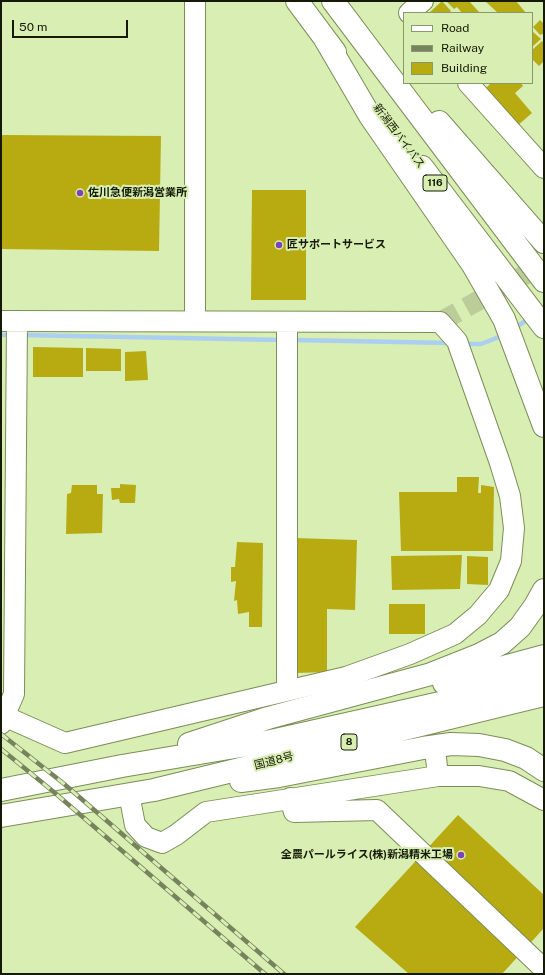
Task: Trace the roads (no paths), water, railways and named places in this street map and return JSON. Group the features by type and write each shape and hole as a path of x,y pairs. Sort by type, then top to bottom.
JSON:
{"highway":[{"name":"新潟西バイパス","path":"298,1 325,39 544,327"},
{"name":"116","path":"333,1 544,281"},
{"name":"116","path":"350,25 403,82"},
{"path":"325,39 370,116 473,265 500,312 544,426"},
{"name":"116","path":"404,84 544,242"},
{"path":"122,766 268,718 431,674 479,655 502,643 520,627 544,590"},
{"name":"8","path":"167,759 271,733 482,672 544,656"},
{"name":"国道8号","path":"1,790 122,766 271,741 507,688 544,677"},
{"name":"国道8号","path":"1,816 154,790 544,695"},
{"name":"8","path":"154,790 279,776 451,744 479,745 505,750 526,758 544,770"}],"street":[{"path":"195,1 195,320"},
{"path":"398,1 407,12"},
{"path":"409,12 423,1"},
{"path":"469,84 544,168"},
{"path":"195,320 287,322 440,322 457,341 500,463 510,496 514,534 511,561 499,590 478,615 455,634 412,660 65,743 2,720 14,694 9,321 195,320"},
{"path":"287,322 287,690"},
{"path":"129,794 135,825 146,837 162,843 176,836 206,812 290,798 437,767 509,781 544,800"},
{"path":"290,798 294,812 377,810 544,969"}],"waterway":[{"path":"513,329 530,318"},
{"path":"1,335 11,335"},
{"path":"21,335 283,340"},
{"path":"463,344 481,344 504,335"},
{"path":"293,340 451,343"}],"tunnel":[{"path":"440,322 544,264"},
{"path":"414,667 436,758"}],"railway":[{"path":"1,734 63,783 284,974"},
{"path":"1,749 55,793 265,974"}],"place":[{"name":"佐川急便新潟営業所","path":"80,193"},
{"name":"匠サポートサービス","path":"279,245"},
{"name":"全農パールライス(株)新潟精米工場","path":"461,855"}]}
